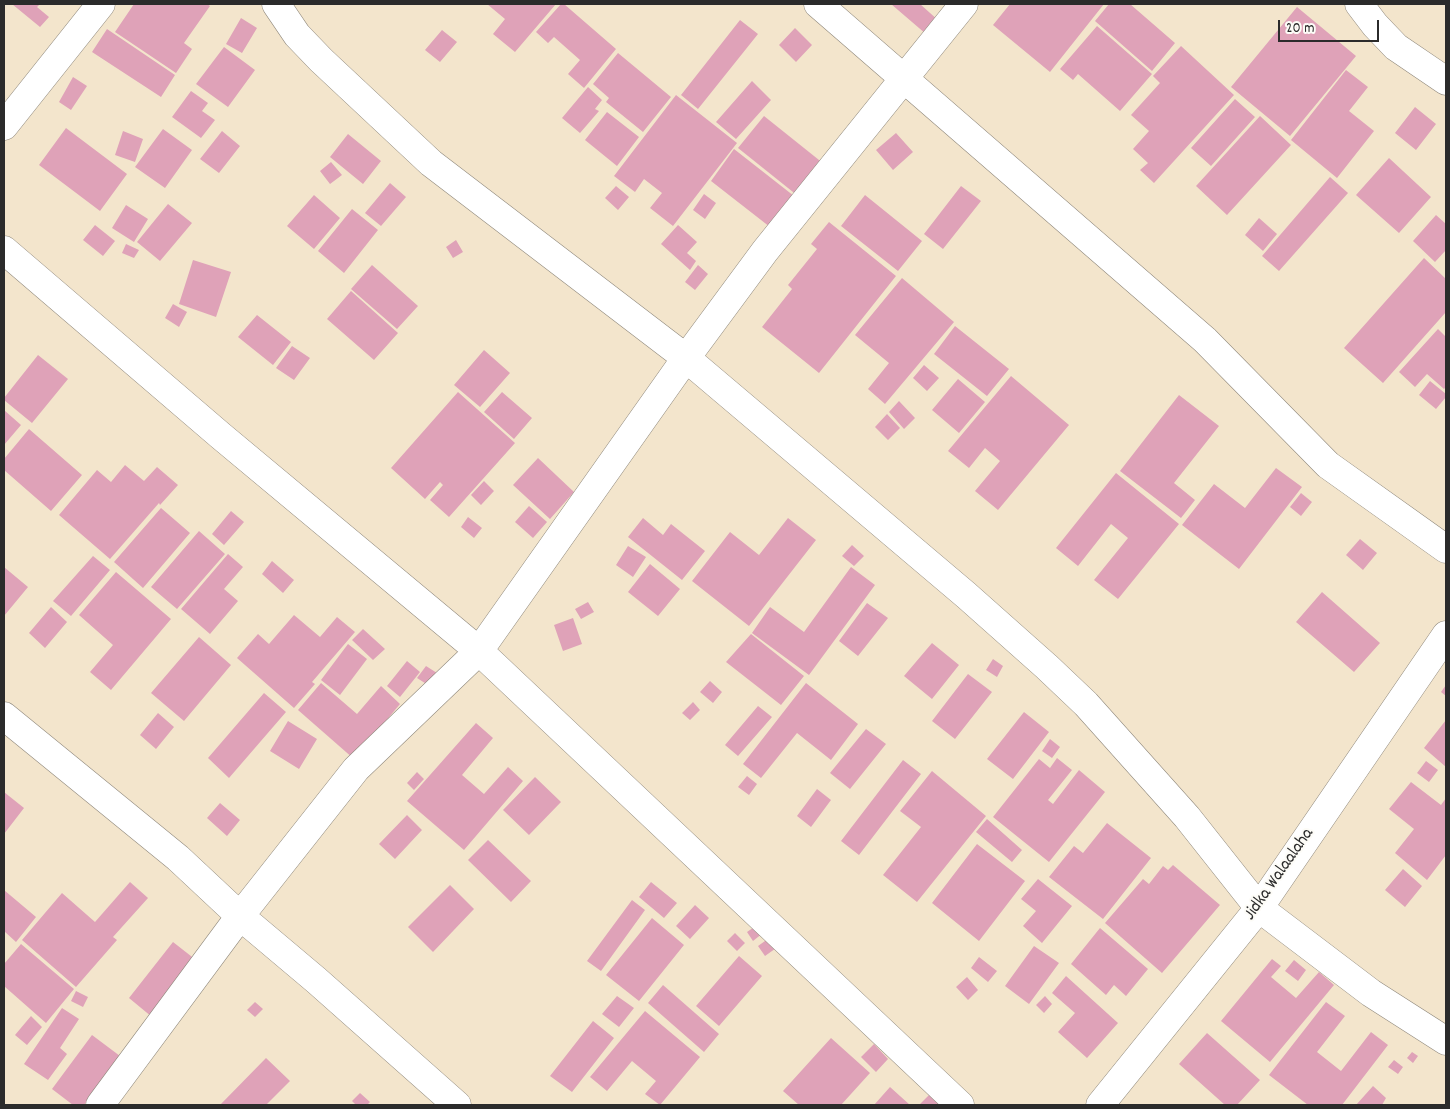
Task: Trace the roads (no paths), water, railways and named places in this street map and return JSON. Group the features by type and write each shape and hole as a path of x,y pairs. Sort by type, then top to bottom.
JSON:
{"street":[{"path":"4,126 101,4"},
{"path":"276,4 298,35 321,60 432,163 686,358 966,595 1086,704 1187,817 1259,908 1371,994 1446,1041"},
{"path":"818,4 1205,340 1328,466 1446,549"},
{"path":"100,1105 240,916 356,769 479,651 686,358 765,251 964,4"},
{"path":"1359,4 1396,47 1446,81"},
{"path":"4,250 221,436 479,651 960,1105"},
{"name":"Jidka Walaalaha","path":"1100,1105 1259,908 1446,635"},
{"path":"4,716 178,858 240,916 316,980 457,1105"}]}
